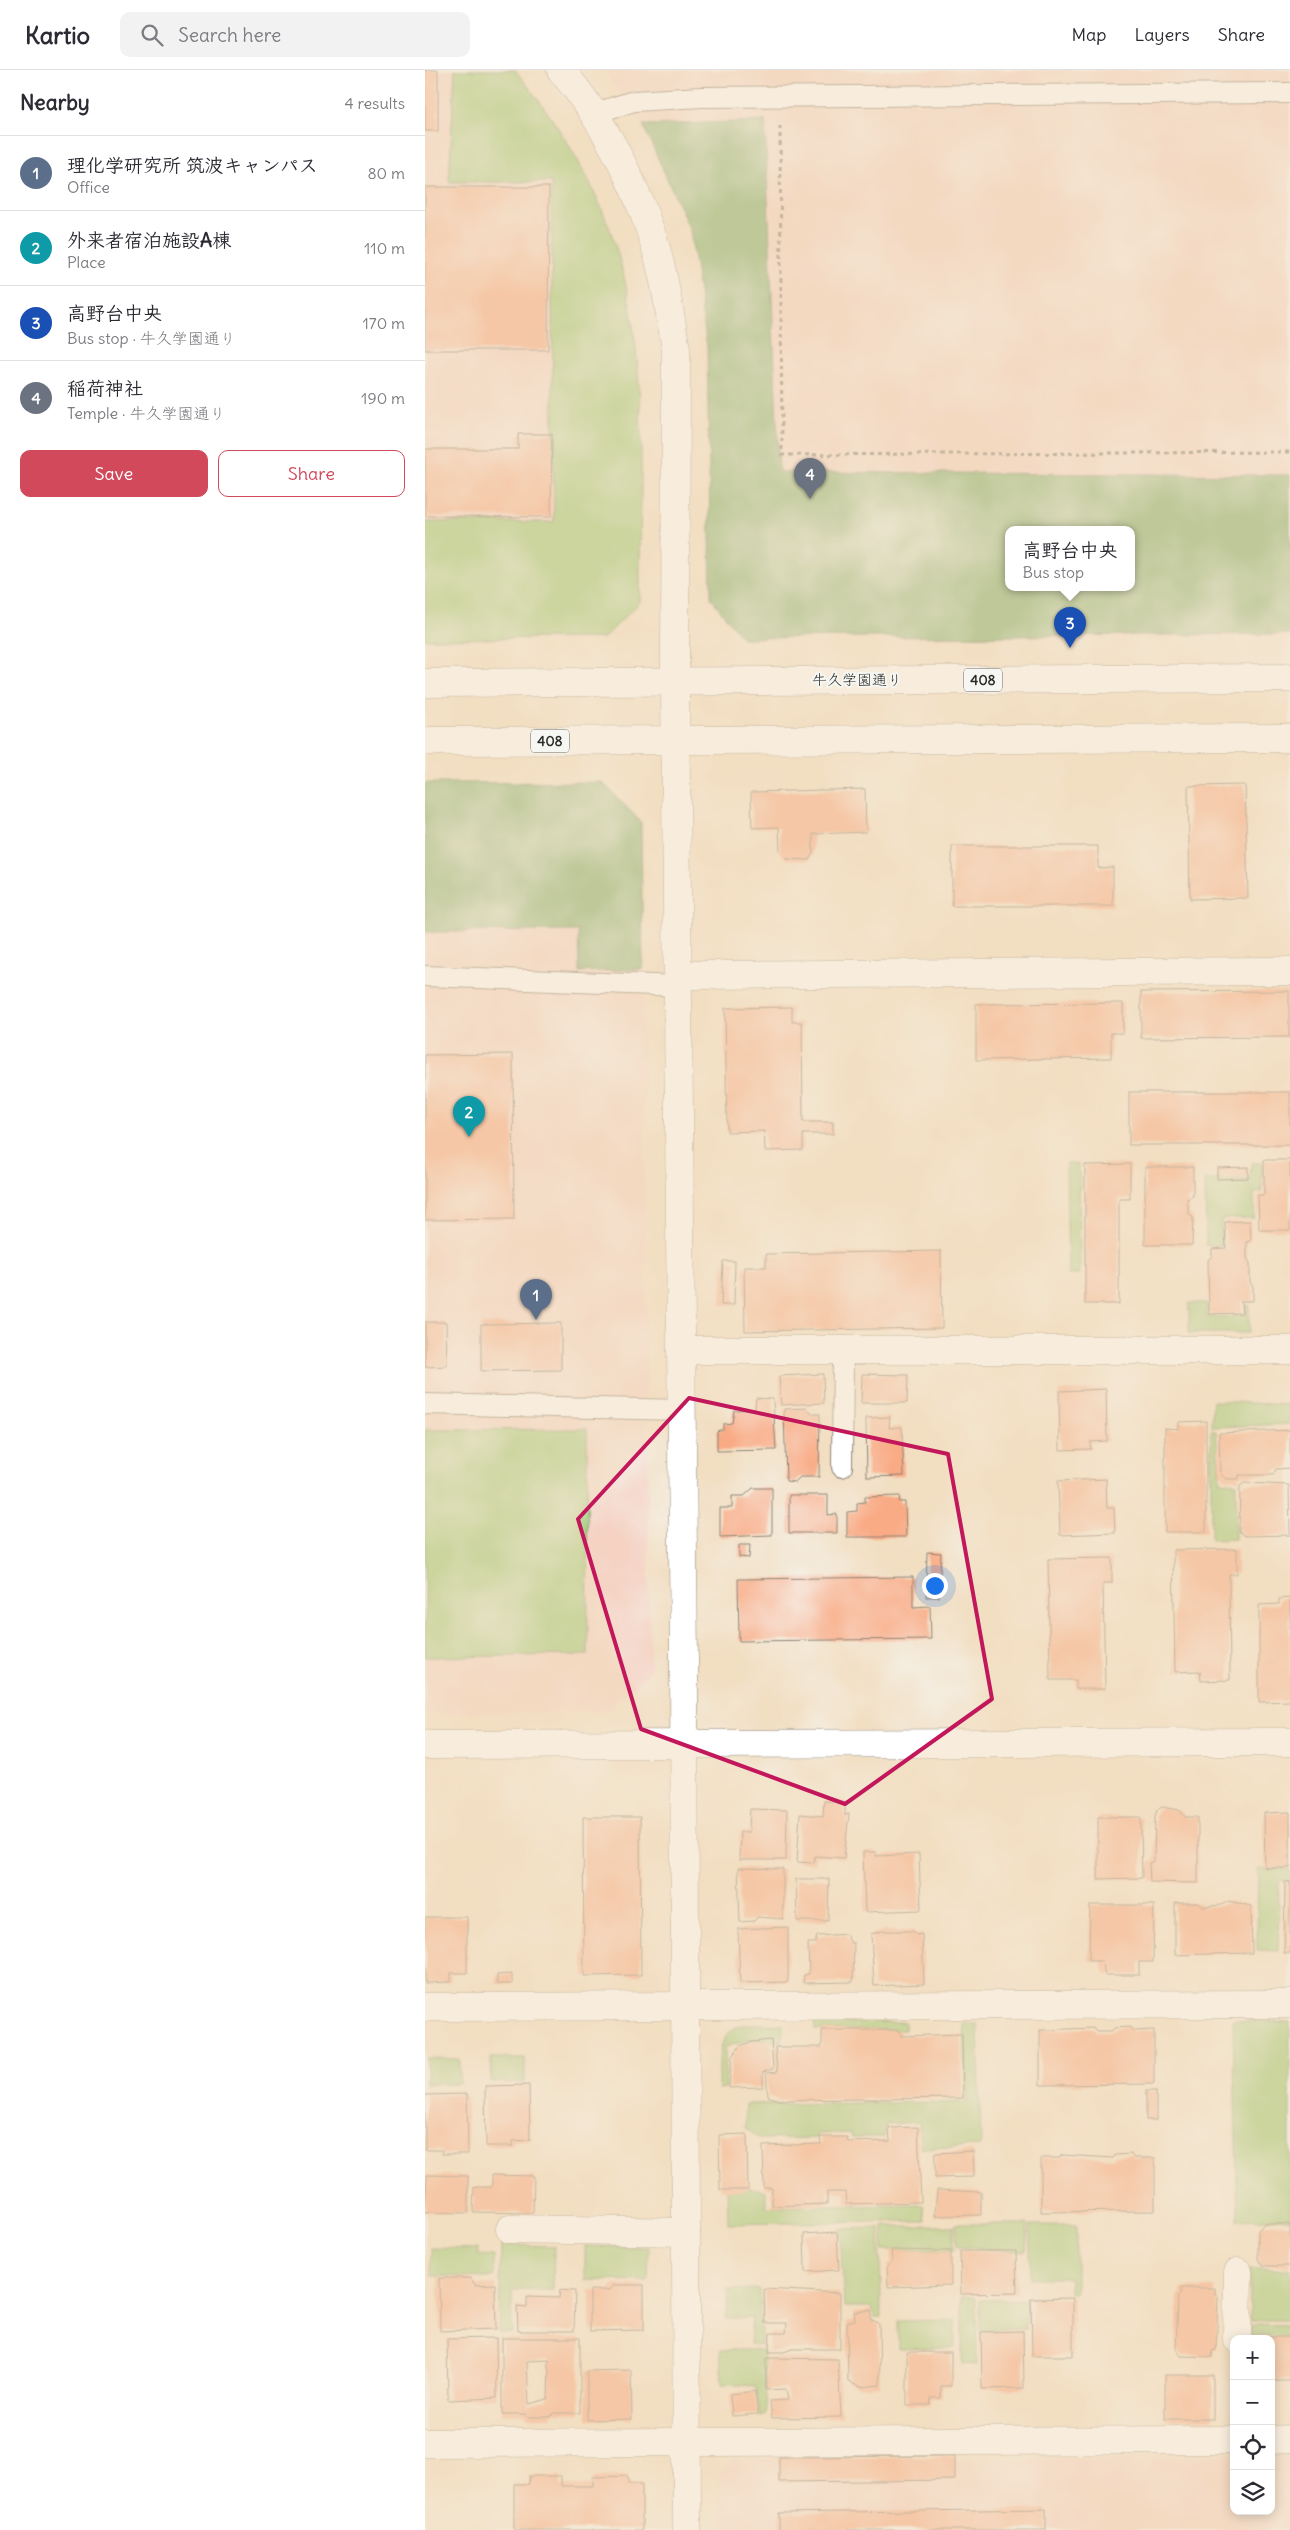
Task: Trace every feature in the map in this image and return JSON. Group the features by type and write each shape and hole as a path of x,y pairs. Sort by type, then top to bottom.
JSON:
{"main road":[{"path":"561,70 593,114 631,185 652,234 667,296 676,349 675,681 684,1745 687,2530"},
{"name":"牛久学園通り","path":"425,683 1290,678"},
{"name":"408","path":"425,741 1290,738"},
{"path":"678,980 1290,972"},
{"path":"681,1350 1290,1350"},
{"path":"425,1745 1290,1742"},
{"path":"425,2007 1290,2004"},
{"path":"510,2229 686,2232"},
{"path":"1237,2335 1238,2272"},
{"path":"425,2443 1230,2440"},
{"path":"1275,2440 1290,2440"}],"lane":[{"path":"593,114 634,101 701,97 1290,93"},
{"path":"425,976 678,980"},
{"path":"842,1467 843,1350"},
{"path":"425,1404 681,1410"}],"path":[{"path":"780,97 782,455 1290,452"}],"highlighted area":[{"path":"689,1398 948,1454 992,1699 845,1804 641,1729 578,1519"}],"shaded area":[{"path":"425,70 515,70 539,99 580,164 604,215 623,272 635,337 639,399 640,602 604,638 425,639"},
{"path":"604,70 1290,70 1290,636 742,638 711,598 707,347 690,230 646,130"},
{"path":"602,782 641,822 650,1671 605,1712 425,1713 425,783"},
{"path":"1230,2455 1230,2515 1275,2515 1275,2455 1290,2455 1290,2530 720,2530 719,2473 736,2459 961,2460"}],"green space":[{"path":"455,70 515,70 550,116 581,165 605,218 623,273 631,313 640,395 640,602 604,638 425,639 425,522 554,522 551,182 449,182"},
{"path":"765,121 779,472 1290,475 1290,634 742,638 711,598 707,347 690,230 643,125"},
{"path":"602,782 641,822 643,969 579,972 578,931 425,932 425,783"},
{"path":"1066,1163 1079,1164 1080,1274 1068,1275"},
{"path":"1251,1163 1262,1163 1262,1192 1254,1193 1254,1218 1221,1219 1222,1245 1206,1245 1205,1180 1250,1180"},
{"path":"1189,1303 1207,1303 1207,1317 1246,1316 1246,1305 1249,1305 1249,1333 1189,1333"},
{"path":"1213,1401 1289,1405 1289,1424 1212,1427"},
{"path":"587,1429 588,1655 425,1657 425,1430"},
{"path":"1211,1431 1216,1431 1220,1481 1236,1483 1235,1539 1211,1540"},
{"path":"1258,1869 1290,1869 1290,1880 1279,1881 1278,1951 1257,1950"},
{"path":"1233,2020 1290,2022 1290,2218 1238,2220"},
{"path":"905,2022 905,2030 815,2030 814,2023"},
{"path":"748,2024 783,2025 782,2041 749,2040 725,2047 726,2088 719,2089 720,2053 725,2037 731,2030"},
{"path":"964,2024 978,2024 981,2146 922,2148 919,2122 886,2124 884,2137 852,2137 850,2133 817,2134 816,2138 760,2139 745,2128 746,2104 967,2102"},
{"path":"491,2058 525,2058 525,2083 491,2082"},
{"path":"426,2059 460,2059 460,2084 426,2084"},
{"path":"727,2188 752,2188 766,2191 766,2207 923,2205 925,2221 728,2224"},
{"path":"956,2224 1028,2224 1026,2251 957,2247"},
{"path":"1030,2225 1076,2225 1076,2294 1070,2293 1070,2278 1030,2278"},
{"path":"883,2226 954,2226 954,2250 883,2250"},
{"path":"880,2228 881,2317 874,2317 872,2307 844,2307 840,2229"},
{"path":"501,2245 554,2246 553,2290 512,2290 512,2333 499,2333"},
{"path":"585,2246 649,2247 648,2281 585,2280"},
{"path":"431,2248 478,2249 478,2255 494,2256 494,2277 431,2276"},
{"path":"1250,2269 1290,2269 1290,2320 1250,2320"},
{"path":"760,2289 761,2344 750,2345 752,2318 726,2318 728,2290"},
{"path":"962,2296 976,2297 977,2365 962,2364"},
{"path":"980,2300 1026,2300 1026,2329 980,2330"},
{"path":"955,2320 955,2348 898,2349 898,2321"},
{"path":"1251,2324 1290,2325 1290,2336 1251,2335"},
{"path":"720,2350 763,2350 767,2415 760,2417 756,2386 722,2384"}],"building":[{"path":"425,70 438,70 438,131 425,131"},
{"path":"425,187 549,187 548,350 425,350"},
{"path":"518,434 552,434 551,517 425,516 425,449 518,449"},
{"path":"1245,785 1248,898 1190,899 1188,786"},
{"path":"865,789 866,832 813,834 813,853 809,860 787,859 780,852 779,827 752,828 751,792"},
{"path":"952,846 1098,846 1098,868 1113,867 1113,906 952,906"},
{"path":"1289,991 1289,1037 1141,1038 1141,992"},
{"path":"1123,1003 1123,1033 1111,1033 1111,1058 976,1060 976,1004"},
{"path":"792,1007 792,1022 802,1022 803,1122 833,1122 833,1134 803,1134 803,1150 765,1151 764,1131 727,1132 725,1008"},
{"path":"513,1054 514,1219 425,1220 425,1055"},
{"path":"1129,1092 1290,1092 1290,1145 1129,1145"},
{"path":"1264,1160 1290,1160 1290,1230 1259,1230 1258,1195 1264,1195"},
{"path":"1130,1164 1130,1199 1119,1199 1119,1304 1085,1304 1085,1165"},
{"path":"1145,1167 1193,1167 1193,1196 1187,1199 1189,1214 1193,1217 1192,1245 1145,1245"},
{"path":"1248,1167 1248,1178 1217,1179 1217,1168"},
{"path":"1250,1221 1251,1241 1247,1242 1247,1258 1250,1263 1253,1301 1241,1301 1242,1313 1209,1314 1208,1260 1212,1256 1212,1249 1226,1248 1225,1222"},
{"path":"941,1251 942,1328 745,1331 744,1267 766,1267 766,1254"},
{"path":"723,1261 735,1261 734,1305 721,1305"},
{"path":"425,1322 446,1322 447,1366 425,1367"},
{"path":"561,1323 561,1370 481,1371 481,1324"},
{"path":"823,1374 824,1403 781,1405 779,1376"},
{"path":"862,1374 908,1375 907,1403 861,1403"},
{"path":"1106,1389 1107,1441 1090,1442 1091,1449 1060,1450 1059,1391"},
{"path":"756,1398 773,1399 776,1450 717,1451 717,1431 723,1429 723,1424 732,1423 734,1410 755,1409"},
{"path":"806,1408 812,1414 820,1414 819,1477 800,1477 795,1482 786,1481 784,1409"},
{"path":"890,1417 889,1428 902,1427 904,1476 867,1477 866,1418"},
{"path":"1206,1421 1206,1532 1165,1532 1165,1428 1178,1429 1178,1422"},
{"path":"1290,1430 1290,1468 1276,1469 1273,1475 1239,1475 1239,1479 1226,1479 1220,1473 1219,1433"},
{"path":"1106,1479 1107,1508 1114,1508 1115,1533 1060,1535 1058,1481"},
{"path":"1244,1483 1289,1485 1290,1535 1245,1536 1239,1531 1240,1486"},
{"path":"753,1488 772,1488 772,1535 720,1537 720,1508 732,1508 732,1496 744,1496"},
{"path":"789,1495 828,1495 828,1515 837,1514 837,1533 789,1533"},
{"path":"900,1496 899,1502 905,1502 906,1537 847,1537 847,1512 857,1511 857,1503 865,1502 865,1497"},
{"path":"739,1545 750,1545 749,1558 739,1557"},
{"path":"1237,1549 1237,1574 1229,1574 1230,1680 1201,1681 1200,1671 1175,1672 1173,1550"},
{"path":"927,1552 941,1553 939,1597 926,1597"},
{"path":"1112,1558 1112,1583 1103,1583 1105,1689 1076,1689 1076,1680 1050,1680 1048,1559"},
{"path":"913,1577 913,1607 930,1606 931,1639 739,1641 738,1579"},
{"path":"1290,1598 1290,1701 1259,1702 1259,1605 1279,1604 1279,1599"},
{"path":"824,1801 845,1802 845,1815 849,1814 844,1858 815,1856 814,1863 797,1862 800,1814 823,1816"},
{"path":"1162,1807 1179,1810 1185,1817 1198,1817 1198,1883 1150,1882 1149,1863 1154,1861 1155,1816 1157,1810"},
{"path":"750,1809 787,1810 786,1860 739,1860 740,1832 749,1832"},
{"path":"1290,1812 1290,1868 1265,1868 1264,1813"},
{"path":"583,1817 640,1817 641,1975 584,1976"},
{"path":"1098,1817 1141,1817 1142,1878 1098,1879"},
{"path":"863,1852 876,1852 876,1856 919,1854 921,1910 865,1912"},
{"path":"738,1868 783,1869 783,1919 758,1917 754,1921 740,1922"},
{"path":"796,1879 829,1879 828,1921 797,1921"},
{"path":"1285,1882 1290,1882 1290,1953 1284,1953"},
{"path":"1229,1901 1251,1906 1252,1953 1175,1955 1175,1903 1199,1903 1203,1907 1221,1905"},
{"path":"1090,1905 1154,1905 1153,1962 1139,1962 1139,1975 1105,1975 1102,1961 1089,1961"},
{"path":"425,1917 467,1917 467,1973 451,1973 451,1982 425,1983"},
{"path":"788,1927 788,1982 740,1983 738,1929"},
{"path":"882,1931 913,1931 917,1935 922,1934 924,1984 874,1986 871,1934"},
{"path":"846,1934 851,1943 854,1943 853,1982 803,1983 804,1975 809,1974 808,1943 815,1943 817,1936"},
{"path":"512,1974 512,1984 497,1984 497,1975"},
{"path":"1130,2027 1133,2031 1154,2030 1154,2084 1040,2085 1040,2030 1094,2028 1096,2031 1112,2031 1114,2028"},
{"path":"822,2030 899,2030 901,2036 962,2034 963,2098 778,2100 768,2096 766,2073 777,2072 775,2047 822,2047"},
{"path":"771,2040 773,2069 763,2072 763,2087 729,2088 732,2056 740,2046 751,2042"},
{"path":"529,2085 530,2140 513,2141 513,2146 486,2146 485,2086"},
{"path":"1146,2091 1156,2091 1156,2120 1146,2120"},
{"path":"467,2094 468,2154 442,2154 442,2150 425,2150 425,2095"},
{"path":"918,2127 921,2202 846,2204 845,2192 827,2192 827,2204 772,2206 772,2188 764,2188 763,2146 821,2144 820,2137 847,2137 848,2142 890,2141 889,2128"},
{"path":"747,2134 748,2190 720,2190 719,2135"},
{"path":"973,2151 974,2177 935,2178 935,2153"},
{"path":"1131,2154 1134,2158 1155,2158 1155,2211 1041,2212 1041,2158 1059,2158 1062,2155 1113,2158 1115,2155"},
{"path":"427,2175 468,2176 468,2213 425,2212"},
{"path":"492,2175 534,2176 533,2213 473,2212 474,2187 492,2187"},
{"path":"937,2190 981,2192 981,2215 935,2216"},
{"path":"1264,2224 1290,2224 1290,2266 1264,2266 1258,2259 1258,2230"},
{"path":"837,2232 839,2270 805,2272 804,2234"},
{"path":"891,2250 951,2251 951,2285 888,2287 887,2266 892,2262"},
{"path":"960,2251 1016,2251 1017,2293 961,2294"},
{"path":"439,2278 471,2278 475,2285 495,2284 496,2329 440,2331"},
{"path":"614,2285 644,2285 644,2330 590,2331 590,2290 610,2290"},
{"path":"1181,2288 1215,2288 1215,2295 1218,2297 1216,2350 1212,2351 1213,2357 1181,2356 1176,2349 1178,2297 1181,2293"},
{"path":"764,2289 840,2293 840,2349 792,2349 784,2352 769,2352 770,2333 786,2333 787,2323 765,2323"},
{"path":"560,2290 575,2291 574,2331 518,2331 517,2307 527,2308 527,2297 559,2298"},
{"path":"1073,2298 1073,2356 1032,2356 1031,2299"},
{"path":"871,2310 871,2319 879,2324 880,2385 861,2387 848,2382 847,2322 855,2320 854,2312"},
{"path":"1023,2331 1024,2388 982,2389 981,2332"},
{"path":"1275,2337 1290,2337 1290,2381 1275,2381"},
{"path":"496,2338 497,2398 448,2400 447,2339"},
{"path":"502,2338 580,2338 580,2413 553,2413 551,2417 502,2414","holes":["549,2360 548,2399 529,2404 527,2361"]},
{"path":"907,2352 951,2352 951,2386 941,2386 941,2398 930,2398 931,2405 907,2405"},
{"path":"766,2358 838,2359 841,2417 772,2418 770,2401 788,2400 786,2389 766,2390"},
{"path":"631,2370 632,2419 587,2420 587,2371"},
{"path":"1165,2375 1213,2375 1213,2419 1165,2419"},
{"path":"755,2391 758,2414 732,2416 730,2394"},
{"path":"955,2456 955,2480 779,2482 779,2457"},
{"path":"529,2476 561,2476 561,2486 593,2486 593,2477 628,2476 628,2484 642,2484 642,2530 514,2530 514,2484 529,2484"},
{"path":"1046,2509 1046,2530 779,2530 779,2513"}],"place":[{"name":"稲荷神社","path":"810,499"},
{"name":"高野台中央","path":"1070,648"},
{"name":"外来者宿泊施設A棟","path":"469,1137"},
{"name":"理化学研究所 筑波キャンパス","path":"536,1320"}]}
